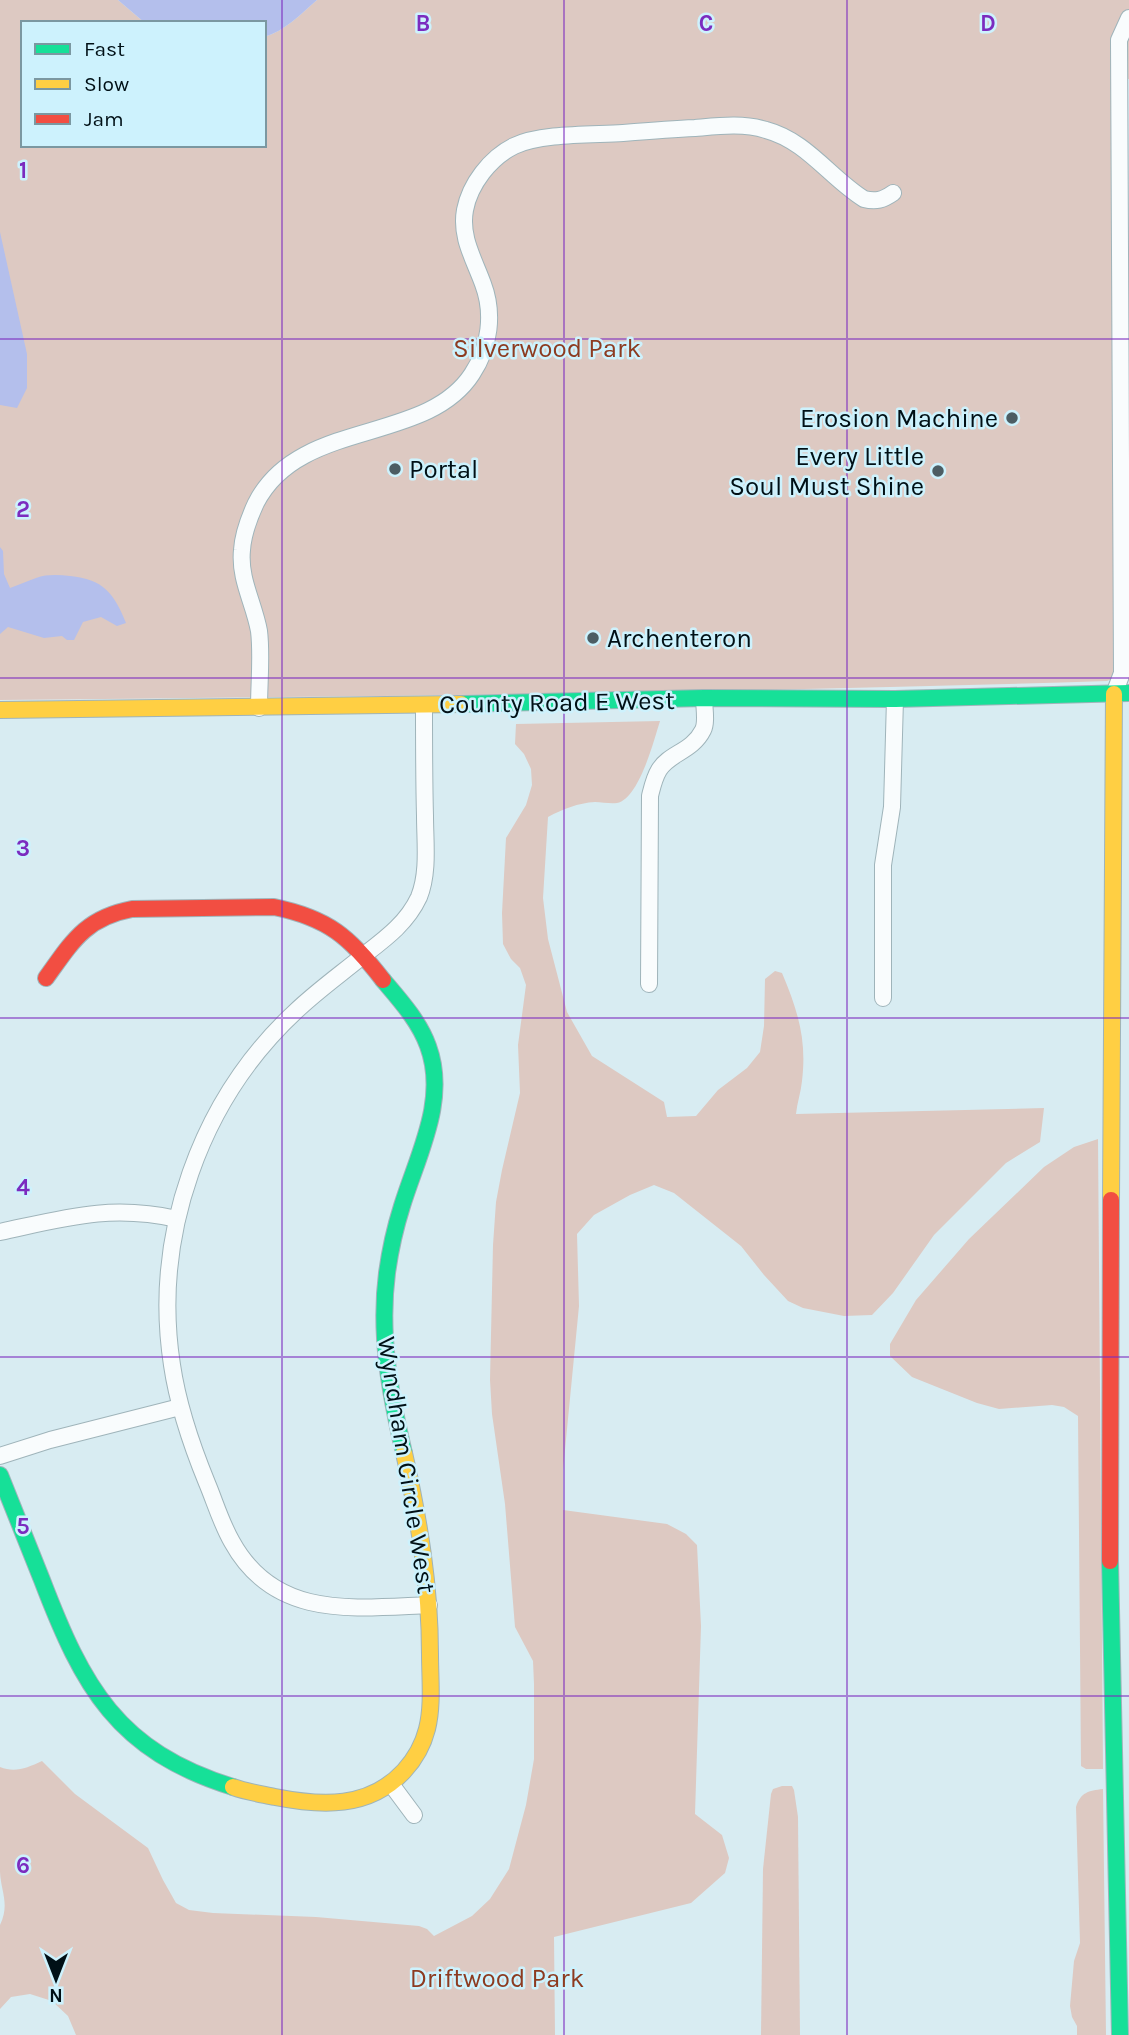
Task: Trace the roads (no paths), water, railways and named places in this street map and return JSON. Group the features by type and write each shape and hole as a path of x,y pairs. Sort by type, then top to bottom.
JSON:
{"street":[{"path":"1120,2035 1109,1525 1122,673 1119,40 1129,18"},
{"path":"1120,84 1129,70"},
{"path":"259,708 258,630 242,570 242,544 249,517 271,479 298,458 327,445 436,407 462,387 472,374 485,345 489,314 484,284 465,236 466,208 480,176 504,152 518,145 549,138 751,126 787,138 801,147 864,199 879,201 893,194"},
{"name":"County Road E West","path":"0,710 1121,694"},
{"path":"649,984 650,796 659,770 694,743 704,728 704,698"},
{"path":"883,998 883,865 892,807 895,699"},
{"path":"424,705 425,863 422,885 412,911 403,922 295,1011 267,1040 246,1067 212,1122 197,1154 177,1219 168,1285 168,1325 180,1407 191,1442 224,1526 247,1564 278,1589 315,1604 349,1608 429,1605"},
{"name":"Wyndham Circle West","path":"0,1475 71,1652 96,1695 122,1725 154,1752 200,1777 229,1788 315,1803 341,1804 360,1800 391,1784 410,1764 424,1738 429,1719 429,1605 420,1527 390,1385 384,1315 386,1281 394,1236 435,1100 434,1066 423,1033 350,940 313,916 294,910 262,907 132,909 110,913 90,923 79,933 46,978"},
{"path":"0,1232 86,1214 116,1211 140,1212 177,1219"},
{"path":"0,1456 50,1440 180,1407"},
{"path":"391,1784 414,1815"}],"water":[{"path":"118,0 317,0 286,26 266,36 266,21 143,21"},
{"path":"0,232 27,354 27,388 17,408 0,405"},
{"path":"0,547 3,551 4,574 10,588 49,575 91,580 112,596 126,623 117,626 101,617 83,622 74,640 67,640 62,636 44,638 8,627 0,634"}],"place":[{"name":"Erosion Machine","path":"1012,418"},
{"name":"Portal","path":"395,469"},
{"name":"Every Little Soul Must Shine","path":"938,471"},
{"name":"Archenteron","path":"593,638"}],"park label":[{"name":"Silverwood Park","path":"547,348"},
{"name":"Driftwood Park","path":"497,1978"}]}
